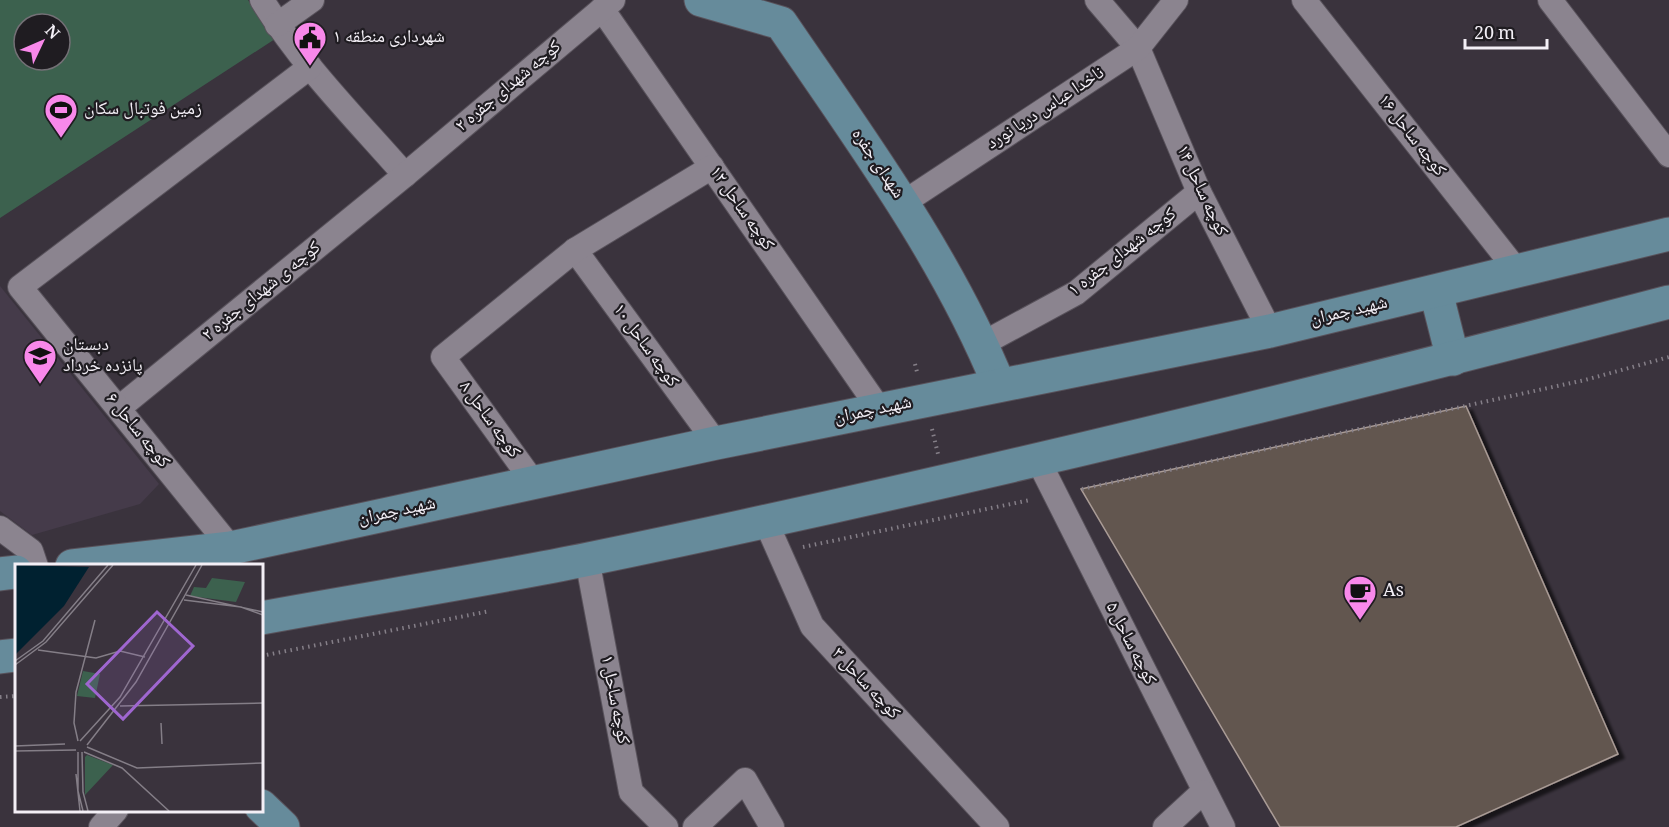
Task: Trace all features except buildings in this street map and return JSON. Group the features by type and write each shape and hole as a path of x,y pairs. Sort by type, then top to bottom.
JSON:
{"street":[{"path":"262,0 277,25 310,67 405,175"},
{"path":"277,25 312,0"},
{"name":"شهدای جفره","path":"701,0 774,11 903,203 982,344 999,385"},
{"name":"کوچه ساحل ۱۴","path":"1097,0 1138,48 1199,192 1270,331"},
{"name":"ناخدا عباس دریا نورد","path":"903,203 1138,48 1176,0"},
{"name":"کوچه ساحل ۱۶","path":"1304,0 1518,272"},
{"name":"کوچه ساحل ۱۲","path":"608,4 712,166 880,410"},
{"name":"کوچه شهدای جفره ۲","path":"405,175 608,4"},
{"path":"1554,6 1669,155"},
{"name":"کوچه ساحل ۶","path":"231,548 20,287 310,67"},
{"path":"575,250 712,166"},
{"name":"کوچه ی شهدای جفره ۲","path":"119,408 405,175"},
{"name":"کوچه شهدای جفره ۱","path":"982,344 1076,293 1199,192"},
{"name":"شهید چمران","path":"90,564 231,548 716,442 1270,331 1669,234"},
{"name":"کوچه ساحل ۸","path":"534,483 443,357 575,250"},
{"name":"کوچه ساحل ۱۰","path":"575,250 716,442"},
{"path":"1436,292 1453,359"},
{"path":"262,618 587,559 1038,460 1453,359 1669,302"},
{"name":"کوچه ساحل ۵","path":"1038,460 1203,792 1223,827"},
{"name":"کوچه ساحل ۳","path":"765,520 812,626 997,827"},
{"path":"0,528 31,551 35,564"},
{"name":"کوچه ساحل ۱","path":"587,559 631,792 666,827"},
{"path":"0,574 15,572"},
{"path":"0,657 15,655"},
{"path":"694,827 745,780 772,827"},
{"path":"1165,827 1203,792"},
{"path":"262,807 283,827"},
{"path":"101,827 114,812"}],"path":[{"path":"779,552 1055,495 1585,380 1669,357"},
{"path":"915,364 944,481 950,516"},
{"path":"262,656 502,609"},
{"path":"0,697 15,696"}],"shaded area":[{"name":"دبستان پانزده خرداد","path":"0,286 159,484 140,504 32,535 0,511"}],"green space":[{"name":"زمین فوتبال سکان","path":"0,0 248,0 275,39 0,218"}],"place":[{"name":"شهرداری منطقه ١","path":"310,67"},
{"name":"زمین فوتبال سکان","path":"61,139"},
{"name":"دبستان پانزده خرداد","path":"40,385"},
{"name":"As","path":"1360,621"}]}
